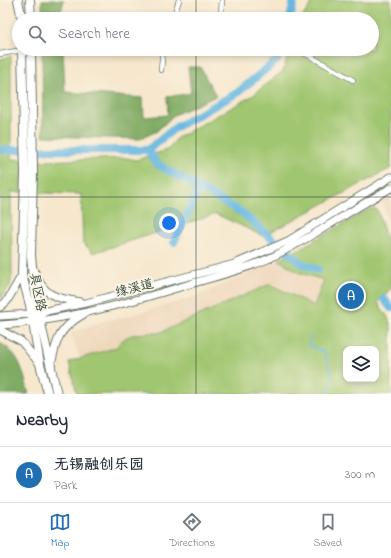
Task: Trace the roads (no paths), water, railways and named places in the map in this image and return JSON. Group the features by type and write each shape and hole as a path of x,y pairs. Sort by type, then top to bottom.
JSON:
{"highway":[{"path":"18,0 21,12"},
{"path":"22,0 22,12"},
{"path":"30,0 30,12"},
{"name":"具区路","path":"25,56 29,133 31,255 40,364 48,394"},
{"name":"具区路","path":"29,172 22,275 35,313"},
{"name":"具区路","path":"36,322 57,394"}],"main road":[{"path":"290,244 391,177"},
{"path":"290,244 391,188"},
{"name":"缘溪道","path":"0,316 35,313 86,303 235,264 266,251 290,244"},
{"name":"缘溪道","path":"0,325 36,322 91,310 185,286 252,266 271,258 290,244"},
{"path":"32,265 40,282 50,296 86,303"},
{"path":"0,307 7,301 22,275"},
{"path":"50,370 56,342 60,333 77,318 91,310"},
{"path":"0,330 21,341 40,364"}],"street":[{"path":"175,12 179,0"},
{"path":"221,12 222,0"},
{"path":"0,54 12,52"},
{"path":"161,70 163,56"},
{"path":"310,56 353,80"}],"waterway":[{"path":"291,12 294,0"},
{"path":"278,56 277,60 237,93 176,127 148,150 157,164 241,212 301,263 318,270"},
{"path":"0,150 148,150"},
{"path":"174,242 199,189"},
{"path":"384,299 391,308"},
{"path":"312,336 308,345 324,352 333,378 327,394"}],"place":[{"name":"无锡融创乐园","path":"351,296"}]}
